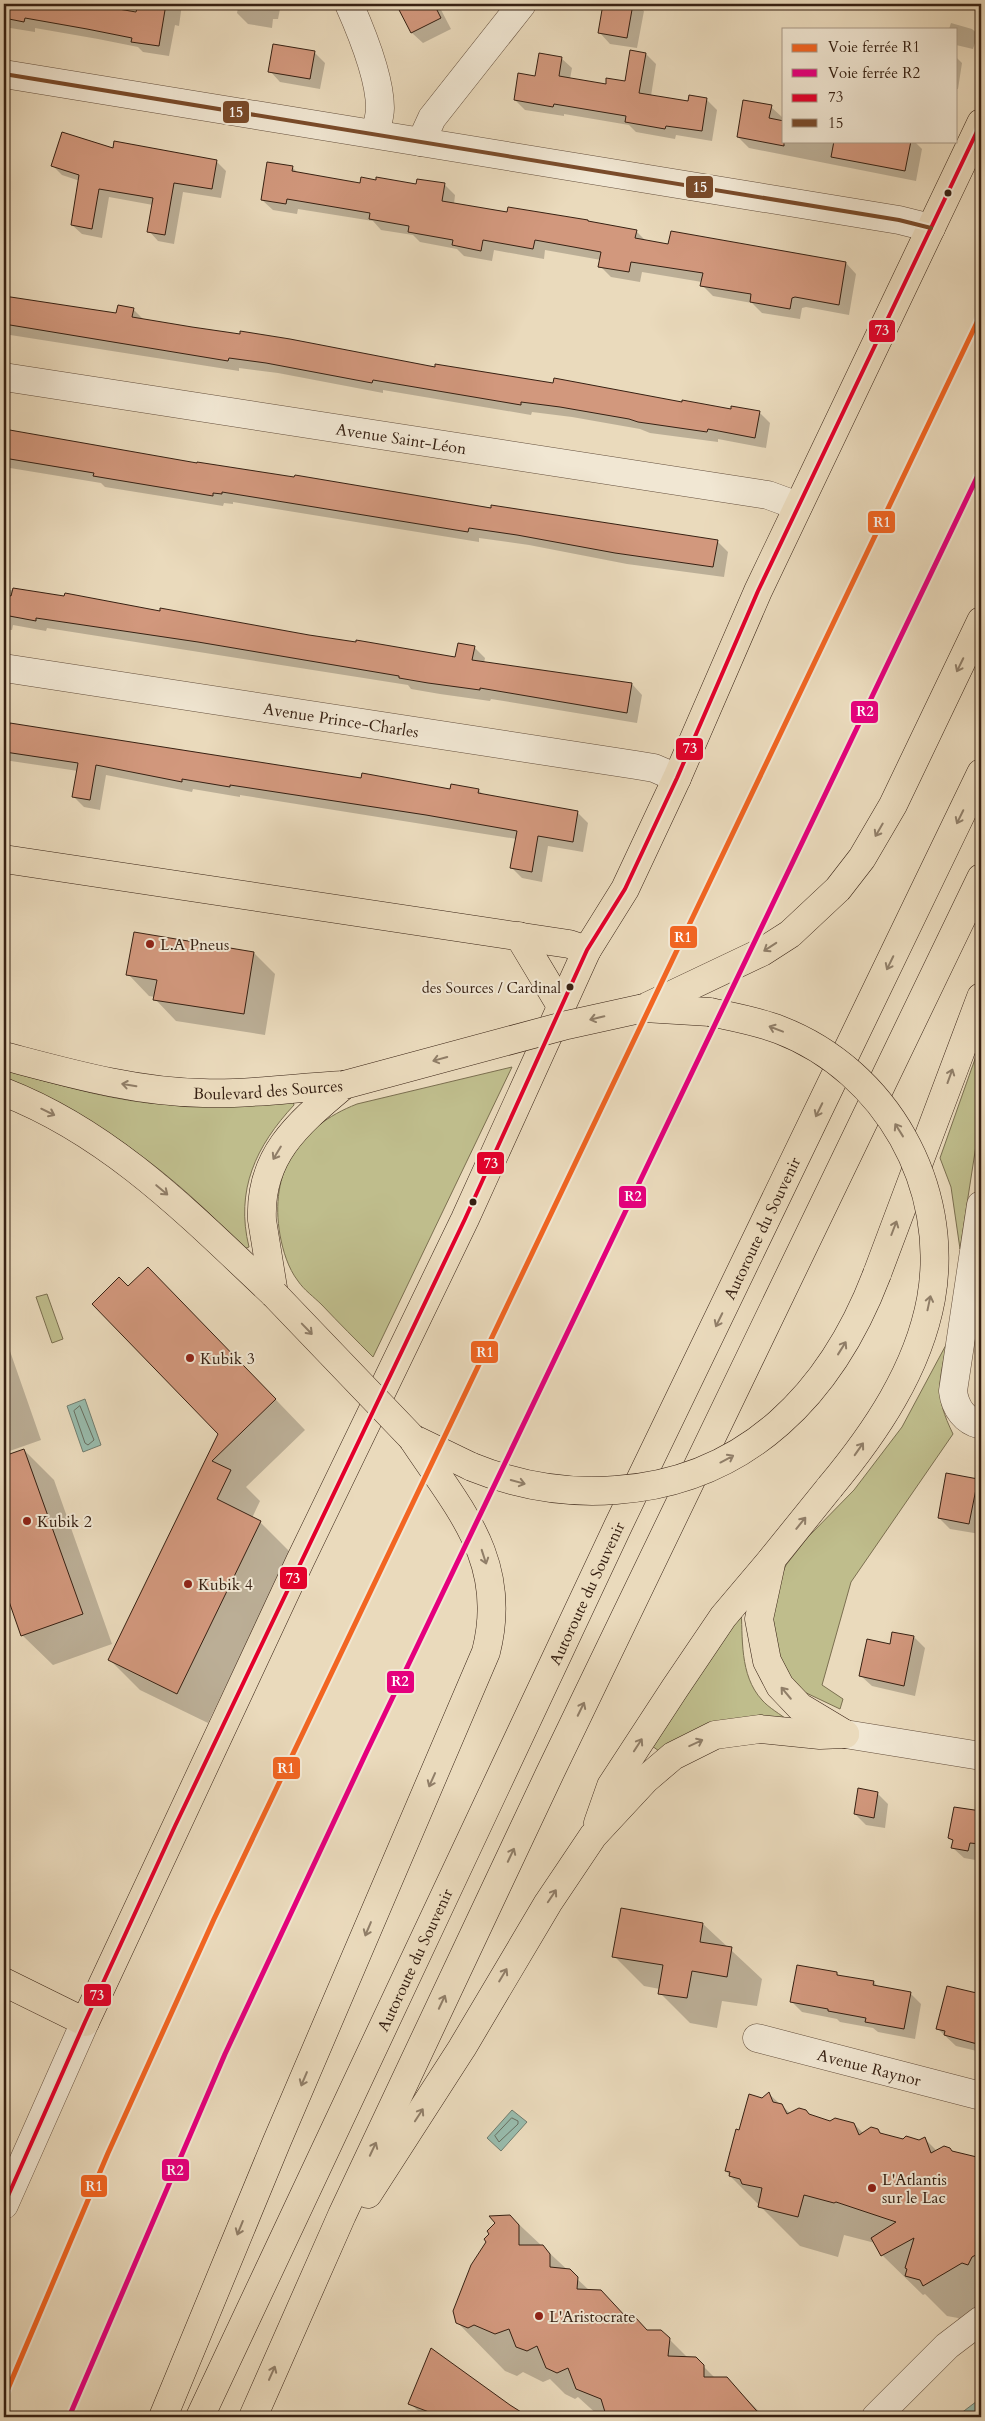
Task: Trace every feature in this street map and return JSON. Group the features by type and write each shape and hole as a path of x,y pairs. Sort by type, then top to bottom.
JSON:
{"main road":[{"path":"4,1982 84,2022 175,1826 465,1219 587,950 619,900 677,778 758,591 981,123"},
{"path":"644,1008 762,952 790,934 838,890 862,858 902,787 981,621"},
{"name":"Autoroute du Souvenir","path":"200,2417 618,1526 981,773"},
{"path":"4,859 519,936 569,944 587,950"},
{"path":"253,2417 316,2273 549,1775 981,878"},
{"path":"519,936 561,1006"},
{"path":"412,1438 493,1476 547,1489 580,1491 619,1490 656,1486 708,1469 754,1444 780,1422 810,1392 852,1330 877,1274 981,997"},
{"path":"593,1836 611,1786 723,1617 830,1488 892,1399 908,1369 923,1326 933,1285 934,1256 929,1208 921,1177 906,1142 883,1106 851,1072 814,1047 780,1030 710,1012 644,1008"},
{"name":"Boulevard des Sources","path":"4,1056 111,1082 177,1092 231,1093 344,1085 566,1025 644,1008"},
{"path":"274,1294 261,1208 266,1179 271,1164 296,1128 344,1085"},
{"path":"4,1092 56,1116 124,1159 163,1190 274,1294 412,1438 476,1536 487,1567 490,1586 493,1621 480,1667 277,2141 163,2417"},
{"path":"772,1559 759,1619 767,1661 780,1686 789,1698 800,1707 845,1734"},
{"path":"316,2273 462,2048 535,1924 593,1836 658,1767 700,1741 715,1735 747,1730 774,1730 820,1735 845,1734"}],"street":[{"path":"349,4 372,65 379,98 380,108 374,134"},
{"path":"422,142 432,118 522,4"},
{"path":"4,74 899,220 931,228"},
{"name":"Avenue Saint-Léon","path":"4,377 768,495 798,506"},
{"name":"Avenue Prince-Charles","path":"4,668 636,765 654,768 677,778"},
{"path":"981,1205 953,1391 954,1400 961,1412 968,1420 981,1425"},
{"path":"845,1734 981,1756"},
{"path":"4,2205 84,2022"},
{"name":"Avenue Raynor","path":"757,2038 981,2096"},
{"path":"876,2417 947,2346 981,2320"}],"shaded area":[{"path":"981,1042 981,1113 960,1249 951,1187 940,1158"},
{"path":"512,1067 373,1357 303,1287 294,1276 286,1259 280,1235 279,1191 284,1172 292,1154 319,1125 357,1104"},
{"path":"4,1070 58,1085 148,1103 202,1105 293,1101 294,1105 269,1136 252,1170 247,1188 245,1207 245,1226 249,1247 244,1249 190,1196 133,1150 72,1111 4,1078"},
{"path":"47,1294 63,1339 52,1343 36,1297"},
{"path":"947,1343 940,1379 940,1389 943,1409 953,1434 851,1582 822,1685 843,1699 840,1709 800,1690 786,1671 775,1647 772,1622 776,1588 786,1565 808,1537 854,1490 902,1427"},
{"path":"741,1607 742,1643 749,1679 762,1700 789,1721 659,1751 648,1743"}],"water":[{"path":"85,1399 101,1445 83,1452 67,1406"},
{"path":"512,2110 527,2122 501,2151 487,2138"},
{"path":"981,2398 981,2417 956,2417"}],"building":[{"path":"4,4 102,4 101,6 136,12 138,4 166,4 159,46 131,42 132,38 87,29 25,18 24,22 4,18"},
{"path":"396,4 434,4 441,18 411,33"},
{"path":"603,4 633,4 627,38 598,33"},
{"path":"273,44 315,51 310,79 268,72"},
{"path":"630,50 646,53 639,93 688,101 689,95 707,98 702,131 666,126 665,129 625,122 626,116 554,104 553,107 514,100 518,73 535,76 539,53 562,57 559,76 606,84 606,78 625,81"},
{"path":"743,100 772,105 769,118 782,121 782,142 784,142 784,146 737,137"},
{"path":"62,132 113,148 114,141 217,160 212,189 174,183 165,235 147,232 153,198 99,189 92,229 71,225 79,175 51,166"},
{"path":"834,142 911,142 905,171 831,157"},
{"path":"267,162 293,166 292,171 360,183 361,177 376,180 376,177 416,184 417,179 445,183 442,201 507,212 508,207 588,220 637,230 635,238 668,244 671,231 846,262 839,305 795,297 792,298 790,309 750,302 751,294 700,286 703,273 631,262 629,272 598,267 601,252 535,240 533,249 483,240 481,251 452,245 453,240 408,232 409,226 369,219 370,213 287,199 286,204 261,200"},
{"path":"4,296 116,313 118,305 134,308 132,317 192,327 240,334 240,331 290,339 435,367 435,364 553,383 554,378 682,402 682,400 731,409 731,406 760,411 755,438 708,429 707,432 638,422 560,407 521,402 521,405 373,380 372,383 266,363 229,358 228,361 4,324"},
{"path":"4,429 197,463 294,477 295,475 491,508 491,505 718,540 713,567 615,553 469,528 468,532 222,492 222,494 213,493 213,496 93,476 94,473 4,458"},
{"path":"13,588 64,596 65,593 160,611 160,608 309,635 356,642 356,640 455,657 458,643 475,646 472,660 632,683 627,713 480,688 480,690 428,683 399,678 399,676 198,642 36,618 36,621 4,615 4,594 11,596"},
{"path":"10,723 361,778 362,773 450,789 451,784 479,789 478,793 578,811 573,842 538,836 532,872 510,868 517,831 230,785 230,787 182,779 182,782 96,765 90,800 72,797 78,763 5,752"},
{"path":"134,932 254,952 244,1014 153,1000 157,980 126,975"},
{"path":"148,1267 276,1399 212,1461 231,1470 217,1499 261,1521 177,1694 108,1660 218,1434 92,1304 119,1277 128,1286"},
{"name":"Kubik 2","path":"24,1449 83,1614 21,1636 4,1587 4,1456"},
{"path":"946,1473 978,1479 969,1524 938,1518"},
{"path":"892,1632 914,1636 904,1686 859,1676 867,1639 890,1644"},
{"path":"858,1788 878,1792 874,1818 854,1814"},
{"path":"954,1807 981,1811 980,1844 970,1843 968,1851 951,1848 953,1840 948,1838"},
{"path":"621,1908 703,1923 700,1942 732,1947 727,1977 692,1971 687,1998 658,1994 663,1965 612,1957"},
{"path":"797,1965 837,1972 837,1975 874,1981 873,1985 911,1992 904,2029 865,2022 866,2018 790,2002"},
{"path":"947,1986 981,1994 981,2045 944,2035 945,2031 936,2029"},
{"name":"L'Atlantis sur le Lac","path":"769,2092 773,2102 782,2104 787,2114 799,2108 806,2110 809,2114 830,2121 835,2118 854,2123 859,2135 871,2127 878,2129 880,2133 903,2139 906,2136 919,2140 925,2137 931,2153 944,2146 952,2151 981,2158 981,2252 972,2257 968,2265 962,2263 923,2286 920,2280 905,2276 907,2269 905,2268 914,2238 881,2256 871,2238 896,2222 836,2202 804,2195 798,2217 758,2207 762,2188 742,2184 740,2179 729,2176 730,2172 725,2171 736,2129 739,2130 749,2094 762,2098"},
{"name":"L'Aristocrate","path":"510,2215 519,2225 519,2245 543,2245 550,2254 550,2267 570,2269 578,2277 577,2289 601,2290 626,2317 635,2317 647,2330 661,2330 670,2338 668,2356 696,2357 704,2365 704,2377 727,2377 762,2417 638,2417 626,2412 616,2416 605,2412 601,2399 576,2389 568,2368 557,2373 546,2368 537,2346 527,2351 516,2347 509,2329 495,2334 474,2325 468,2328 456,2323 453,2311 471,2265 486,2242 484,2239 489,2234 487,2231 495,2223 489,2216"},
{"path":"431,2348 529,2417 442,2417 408,2404"}],"rail line":[{"name":"R1","path":"4,2398 108,2153 214,1919 981,314"},
{"name":"R2","path":"69,2417 225,2054 367,1751 981,469"}],"transit line":[{"name":"15","path":"4,74 899,220 931,228"},
{"name":"73","path":"4,2205 175,1826 465,1219 587,950 625,889 677,778 758,591 981,123"}],"place":[{"name":"L.A Pneus","path":"150,944"},
{"name":"des Sources / Cardinal","path":"570,987"},
{"name":"Kubik 3","path":"190,1358"},
{"name":"Kubik 2","path":"27,1521"},
{"name":"Kubik 4","path":"188,1584"},
{"name":"L'Atlantis sur le Lac","path":"872,2188"},
{"name":"L'Aristocrate","path":"539,2316"}]}
